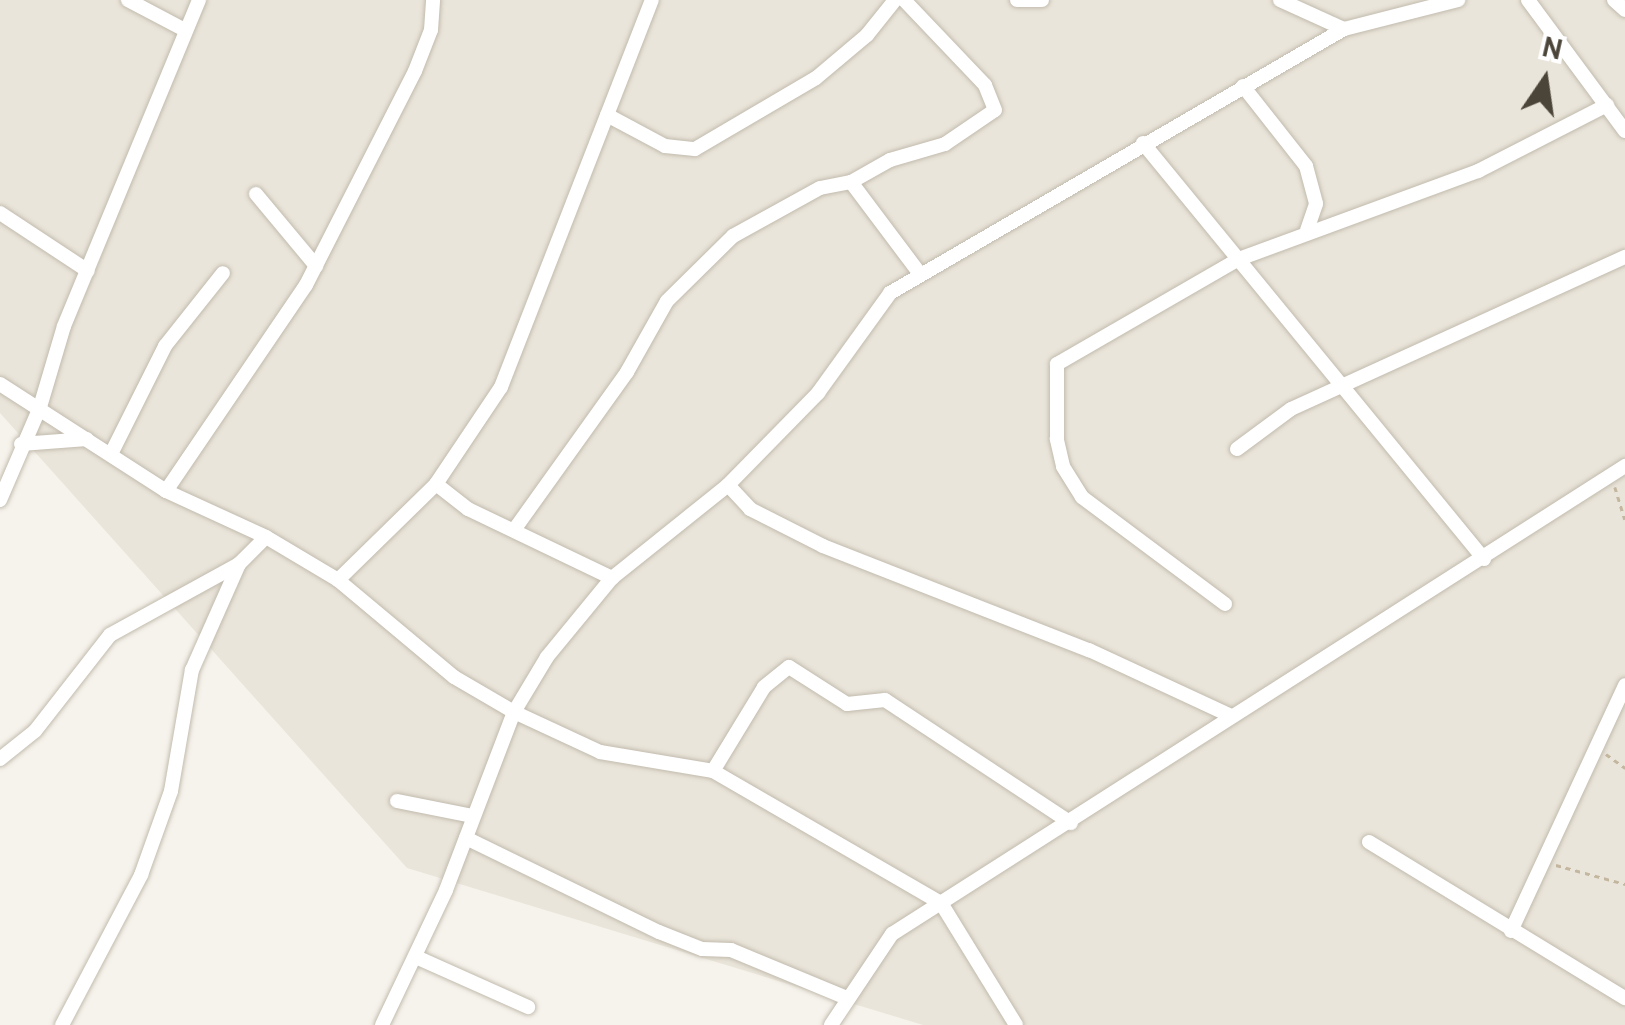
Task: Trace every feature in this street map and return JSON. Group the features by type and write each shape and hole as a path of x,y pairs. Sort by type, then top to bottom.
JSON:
{"street":[{"path":"128,0 185,30"},
{"path":"0,500 40,407 88,271 200,0"},
{"path":"166,491 264,355 316,266 415,71 431,30 433,0"},
{"path":"338,580 436,484 502,387 652,0"},
{"path":"606,114 664,146 696,149 816,78 867,34 895,0"},
{"path":"514,530 678,290 733,236 820,188 851,182 890,160 945,144 996,110 985,85 904,0"},
{"path":"1017,0 1042,0"},
{"path":"1280,0 1344,29"},
{"path":"382,1025 416,957 514,712 547,657 612,578 728,485 818,394 890,293 1344,29 1458,0"},
{"path":"1528,0 1625,131"},
{"path":"1614,0 1625,10"},
{"path":"1243,86 1306,166 1316,204 1307,230"},
{"path":"1225,604 1082,497 1063,466 1053,381 1057,364 1082,344 1240,259 1307,230 1478,170 1607,105"},
{"path":"1143,143 1484,559"},
{"path":"851,182 920,274"},
{"path":"256,194 316,266"},
{"path":"0,213 88,271"},
{"path":"1237,449 1291,409 1625,257"},
{"path":"111,454 166,346 223,274"},
{"path":"0,384 166,491 266,536 338,580 454,677 514,712 600,752 713,771 941,903 1016,1025"},
{"path":"22,444 87,438"},
{"path":"832,1025 892,934 1625,466"},
{"path":"436,484 468,509 612,578"},
{"path":"728,485 750,509 824,546 1090,650 1231,716"},
{"path":"0,759 35,731 110,635 239,564 266,536"},
{"path":"62,1025 141,875 171,790 192,670 239,564"},
{"path":"713,771 764,687 789,667 846,704 885,700 1071,822"},
{"path":"1511,931 1540,861 1625,685"},
{"path":"396,801 473,816"},
{"path":"466,838 660,932 702,949 731,950 847,998"},
{"path":"1369,842 1625,998"},
{"path":"416,957 528,1007"}],"path":[{"path":"1612,475 1625,518"},
{"path":"1594,746 1625,768"},
{"path":"1540,861 1625,884"}],"shaded area":[{"path":"0,0 1625,0 1625,1025 923,1025 407,868 0,413"}]}
